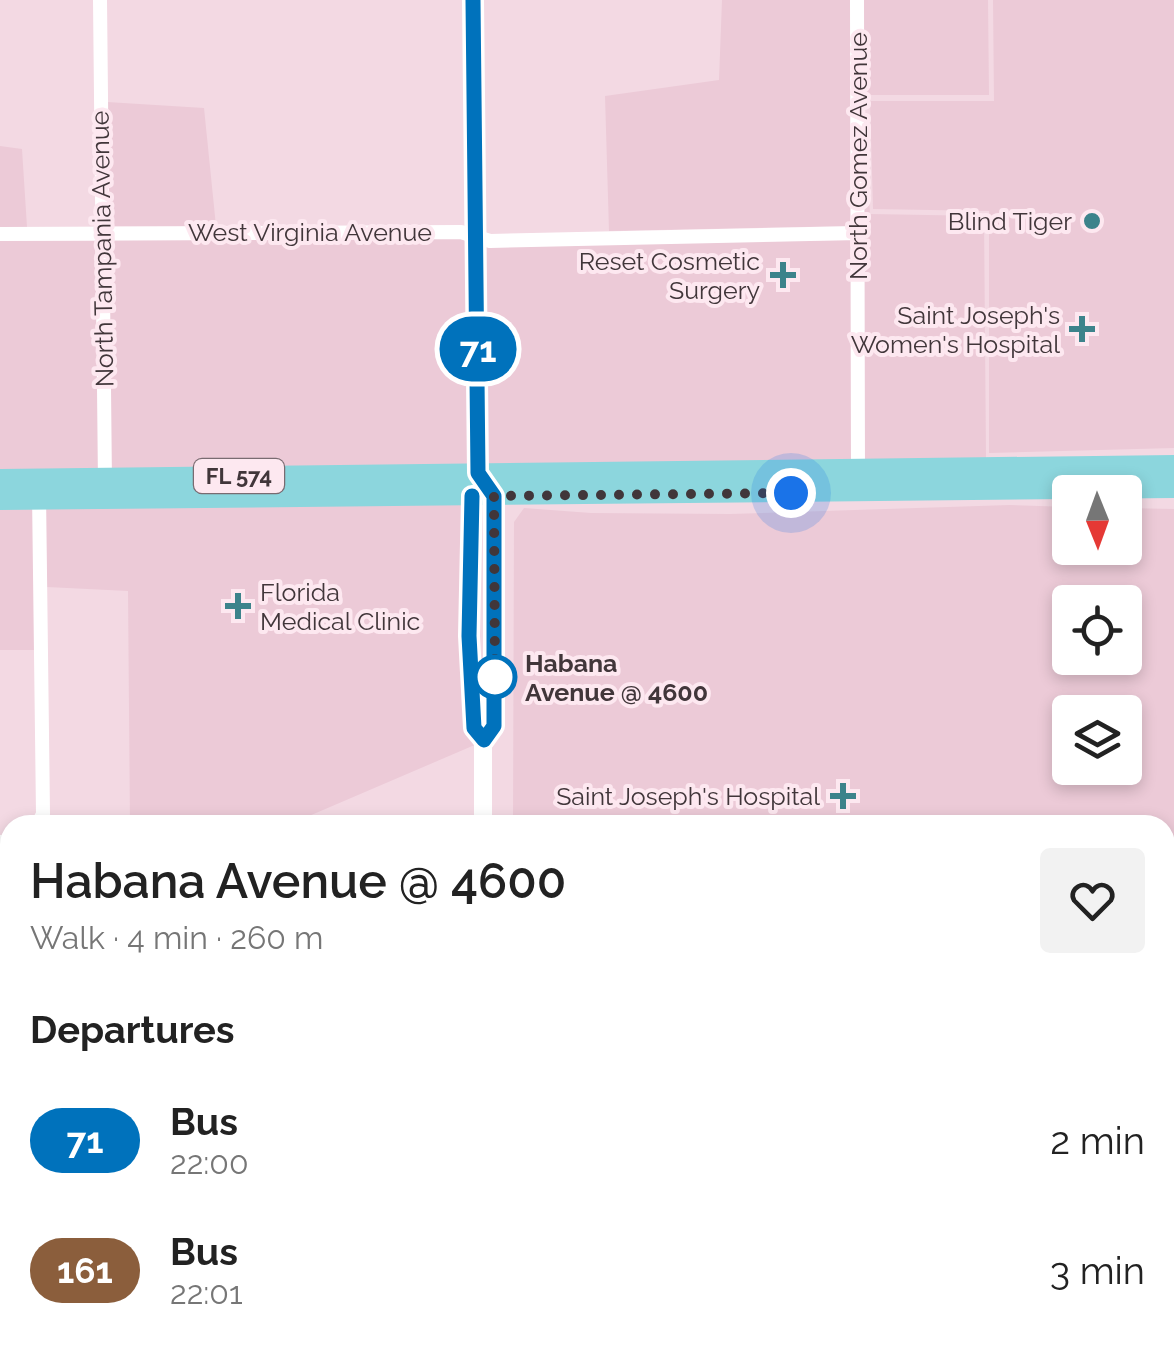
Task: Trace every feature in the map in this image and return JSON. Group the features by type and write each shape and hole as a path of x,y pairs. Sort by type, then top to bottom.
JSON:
{"main road":[{"name":"FL 574","path":"858,482 1174,466"},
{"name":"FL 574","path":"0,480 39,489"},
{"name":"FL 574","path":"0,499 39,489 105,488 858,482 1174,487"}],"street":[{"name":"North Tampania Avenue","path":"100,0 105,488"},
{"path":"473,0 481,488 494,726 484,740 483,815"},
{"name":"North Gomez Avenue","path":"857,0 858,482"},
{"name":"West Virginia Avenue","path":"0,234 461,232 490,242 858,232"},
{"path":"481,488 470,652 474,728 484,740"},
{"path":"39,489 43,815"}],"shaded area":[{"path":"722,0 851,0 852,226 609,231 605,96 719,80"},
{"path":"863,0 988,0 989,95 870,95 864,102 870,214 984,216 986,458 864,464"},
{"name":"Saint Joseph's Women's Hospital","path":"993,0 1174,0 1174,448 989,453 989,211 873,209 870,101 994,101"},
{"path":"107,102 204,108 216,226 107,226"},
{"path":"0,146 22,149 27,227 0,227"},
{"path":"108,240 469,242 472,466 111,470"},
{"path":"852,240 852,464 485,466 482,246"},
{"path":"0,241 95,241 99,471 0,473"},
{"path":"465,503 477,744 311,815 130,815 128,591 47,587 45,505"},
{"path":"33,505 35,650 0,650 0,506"},
{"name":"Saint Joseph's Hospital","path":"1052,506 1052,565 1142,565 1142,508 1174,509 1174,815 513,815 514,522 524,508 591,513 730,514"}],"bus line":[{"name":"71","path":"472,496 469,636 474,728 484,740 494,726 494,496 478,473 473,0"}],"place":[{"name":"Blind Tiger","path":"1092,221"},
{"name":"Reset Cosmetic Surgery","path":"783,275"},
{"name":"Saint Joseph's Women's Hospital","path":"1082,329"},
{"name":"Florida Medical Clinic","path":"238,606"},
{"name":"Habana Avenue @ 4600","path":"495,677"},
{"name":"Saint Joseph's Hospital","path":"843,796"}],"route":[{"path":"495,677 494,496 791,493"}]}
